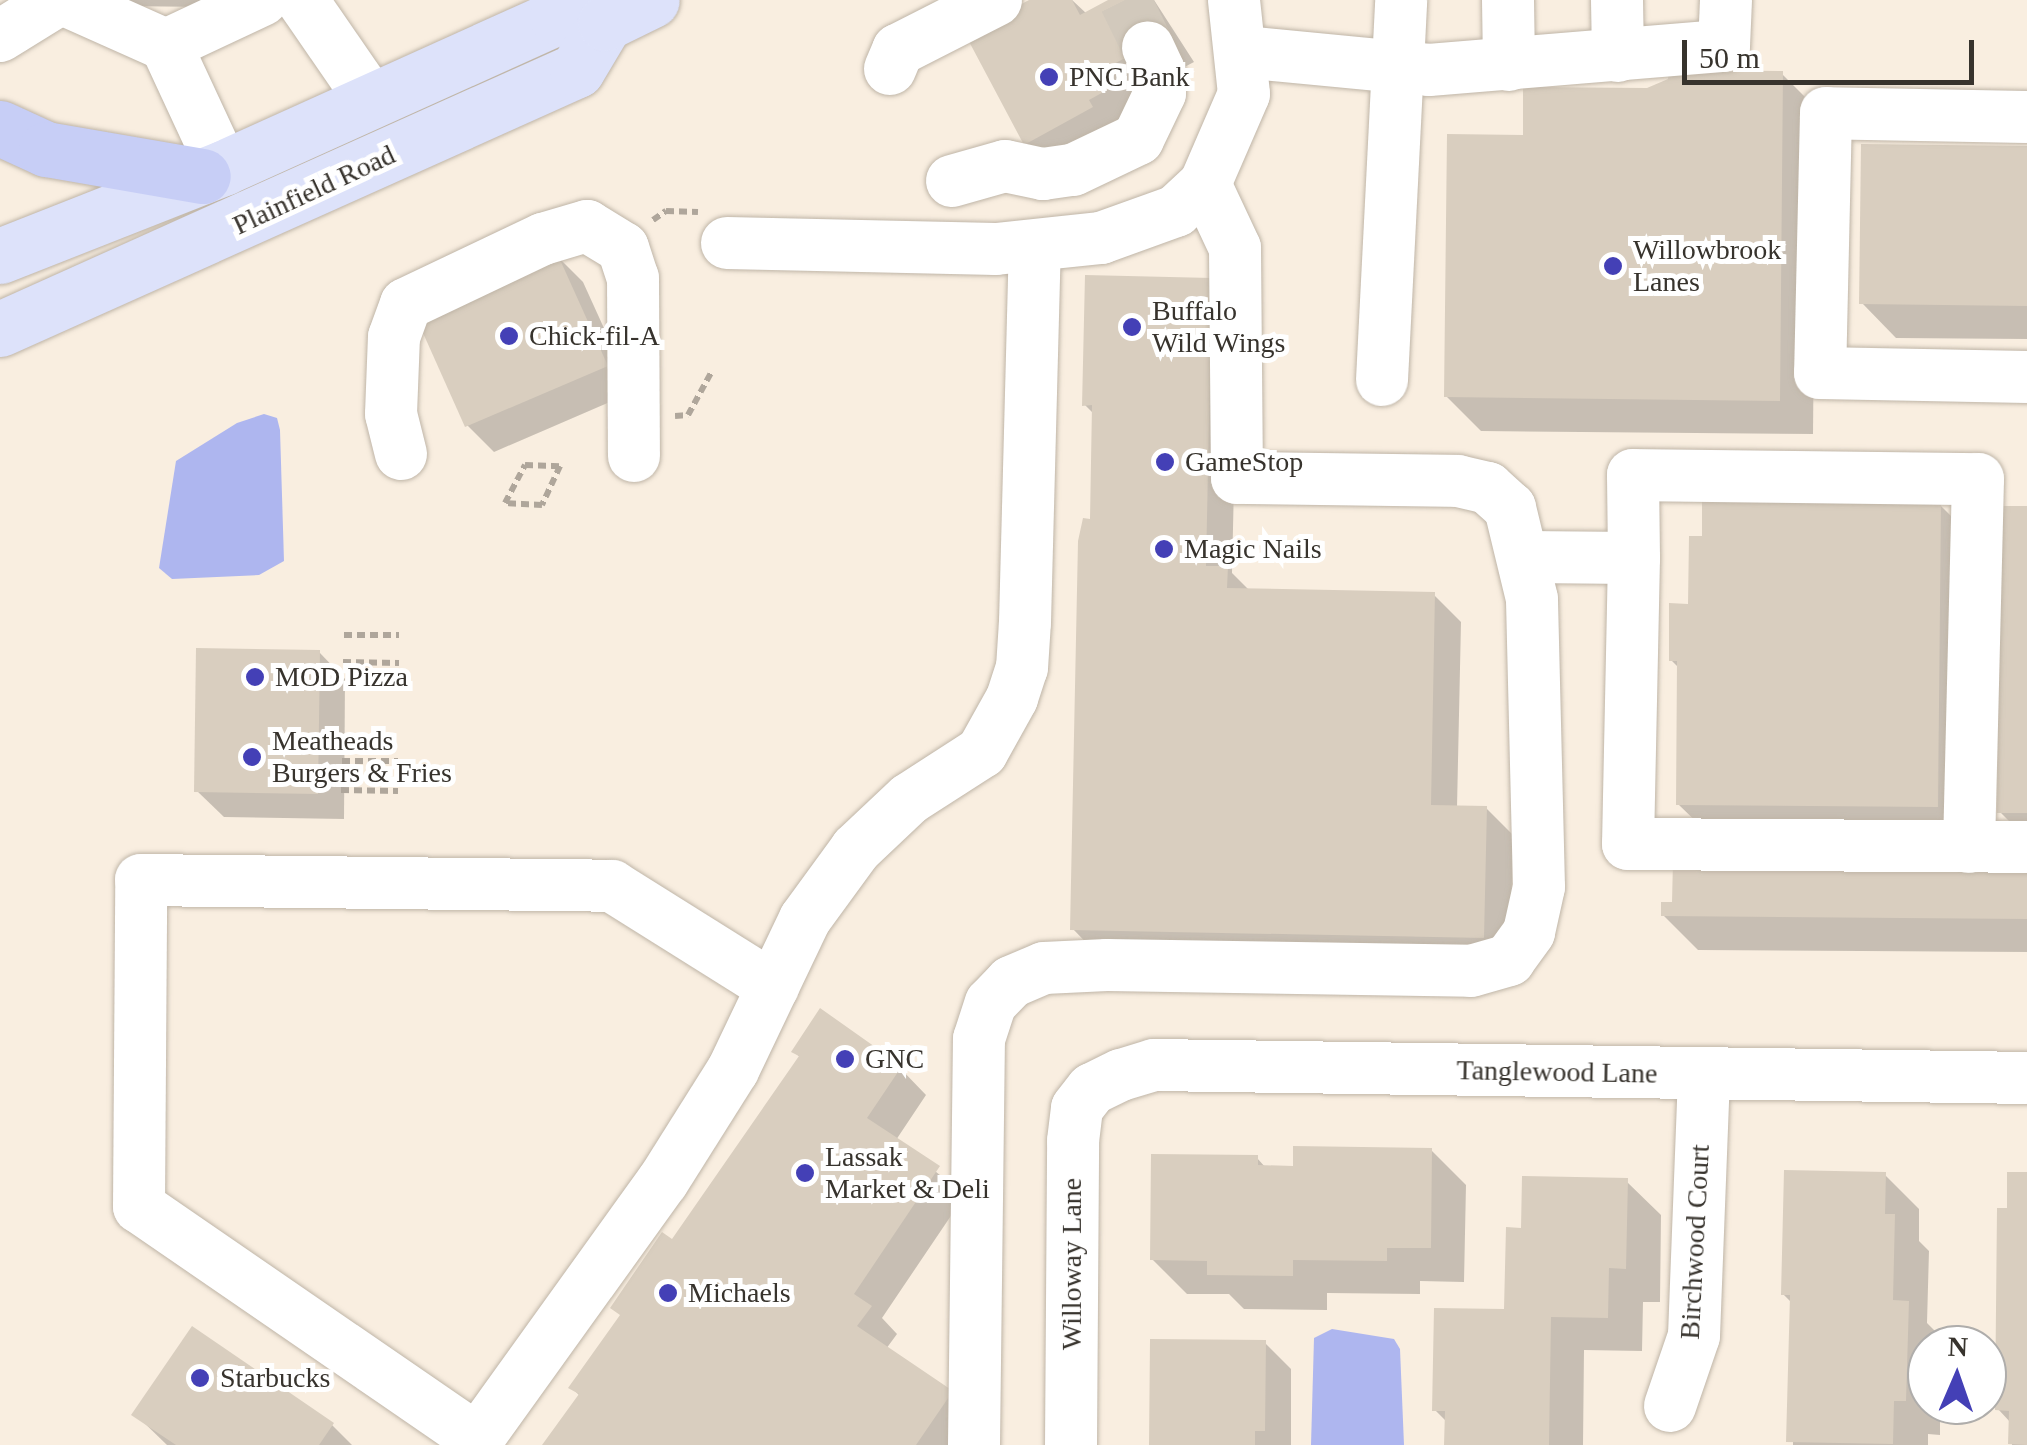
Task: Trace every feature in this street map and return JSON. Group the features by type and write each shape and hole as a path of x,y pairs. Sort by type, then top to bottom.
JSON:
{"highway":[{"path":"0,128 46,149 213,172"}],"main road":[{"name":"Plainfield Road","path":"0,256 213,172 557,17 628,12"},
{"name":"Plainfield Road","path":"0,329 577,70 628,12"}],"street":[{"path":"0,36 62,0 166,45 213,172"},
{"path":"166,45 262,0"},
{"path":"302,0 371,100"},
{"path":"890,69 898,50 996,0"},
{"path":"715,231 1035,246 1140,228 1176,212 1206,184 1244,94 1243,52 1234,0"},
{"path":"1382,380 1401,0"},
{"path":"1508,0 1509,66"},
{"path":"1617,0 1618,56"},
{"path":"1243,52 1400,68 1509,66 1724,46 1726,0"},
{"path":"952,181 1005,166 1044,174 1073,170 1138,139 1160,94 1159,71 1148,47"},
{"path":"2027,117 1826,114 1820,373 2027,378"},
{"path":"974,1445 979,1039 991,1003 1012,982 1044,968 1470,972 1509,960 1529,932 1538,887 1538,693 1525,556 1510,508 1488,488 1458,481 1237,478 1235,248 1206,184"},
{"path":"400,454 391,414 394,337 406,304 543,239 587,226 623,248 633,278 634,456"},
{"path":"773,986 612,886 141,880 139,1207 475,1442 663,1182 733,1070 805,919 856,849 909,799 982,752 1012,698 1022,668 1025,622 1035,246"},
{"path":"1969,847 1978,479 1633,475 1628,844 1969,847 2027,847"},
{"path":"1525,556 1634,558"},
{"name":"Tanglewood Lane","path":"1092,1089 1154,1065 2027,1078"},
{"name":"Birchwood Court","path":"1670,1406 1694,1336 1704,1075"},
{"name":"Willoway Lane","path":"1071,1445 1073,1141 1078,1108 1092,1089"}],"path":[{"path":"650,222 666,210 702,212 715,231"},
{"path":"668,417 688,415 712,370"},
{"path":"525,465 560,466 542,505 505,504 518,478 525,465"},
{"path":"344,635 399,635"},
{"path":"343,662 398,663"},
{"path":"342,761 398,761"},
{"path":"341,790 398,791"}],"water":[{"path":"264,414 277,418 280,430 284,561 259,575 172,579 159,568 176,461 237,423"},
{"path":"1332,1329 1394,1339 1400,1349 1404,1445 1311,1445 1314,1338"}],"building":[{"name":"PNC Bank","path":"1029,0 1072,0 1080,15 1108,0 1150,0 1169,35 1106,68 1116,85 1089,100 1093,107 1024,145 965,34"},
{"name":"Willowbrook Lanes","path":"1669,70 1783,71 1780,401 1444,397 1447,134 1523,135 1523,87 1647,88 1668,79"},
{"path":"1861,144 2027,146 2027,306 1859,304"},
{"name":"Chick-fil-A","path":"557,253 608,366 465,427 419,324"},
{"path":"1085,275 1212,278 1206,566 1228,566 1227,588 1435,592 1431,805 1487,806 1484,938 1070,930 1078,541 1083,518 1090,519 1092,405 1082,406"},
{"path":"1702,500 1941,502 1938,807 1676,805 1677,661 1669,661 1669,603 1688,604 1689,536 1702,536"},
{"path":"2000,506 2027,506 2027,813 1997,813"},
{"path":"196,648 320,650 318,794 194,792"},
{"path":"1673,861 2027,864 2027,919 1661,916 1661,902 1672,902"},
{"path":"820,1008 902,1066 867,1118 940,1166 854,1294 872,1306 857,1326 953,1391 916,1445 542,1445 579,1394 568,1388 620,1315 610,1308 662,1232 672,1239 799,1056 791,1052"},
{"path":"1293,1146 1432,1148 1431,1248 1387,1248 1387,1261 1293,1260 1293,1276 1207,1275 1207,1261 1150,1260 1151,1154 1258,1155 1258,1165 1293,1166"},
{"path":"1784,1170 1886,1172 1885,1214 1895,1214 1893,1300 1909,1301 1906,1401 1894,1401 1893,1444 1786,1442 1790,1295 1781,1295"},
{"path":"2007,1172 2027,1172 2027,1445 2008,1444 2007,1325 1996,1325 1997,1208 2007,1208"},
{"path":"1522,1176 1628,1178 1626,1269 1609,1268 1608,1318 1551,1317 1549,1445 1444,1445 1445,1411 1432,1411 1434,1308 1504,1309 1506,1227 1521,1228"},
{"path":"192,1326 334,1423 319,1445 176,1445 131,1415"},
{"path":"1150,1339 1266,1340 1265,1431 1255,1431 1255,1445 1149,1445"}],"tunnel":[{"path":"1125,0 1148,47"}],"place":[{"name":"PNC Bank","path":"1049,77"},
{"name":"Willowbrook Lanes","path":"1613,266"},
{"name":"Buffalo Wild Wings","path":"1132,327"},
{"name":"Chick-fil-A","path":"509,336"},
{"name":"GameStop","path":"1165,462"},
{"name":"Magic Nails","path":"1164,549"},
{"name":"MOD Pizza","path":"255,677"},
{"name":"Meatheads Burgers & Fries","path":"252,757"},
{"name":"GNC","path":"845,1059"},
{"name":"Lassak Market & Deli","path":"805,1173"},
{"name":"Michaels","path":"668,1293"},
{"name":"Starbucks","path":"200,1378"}]}
